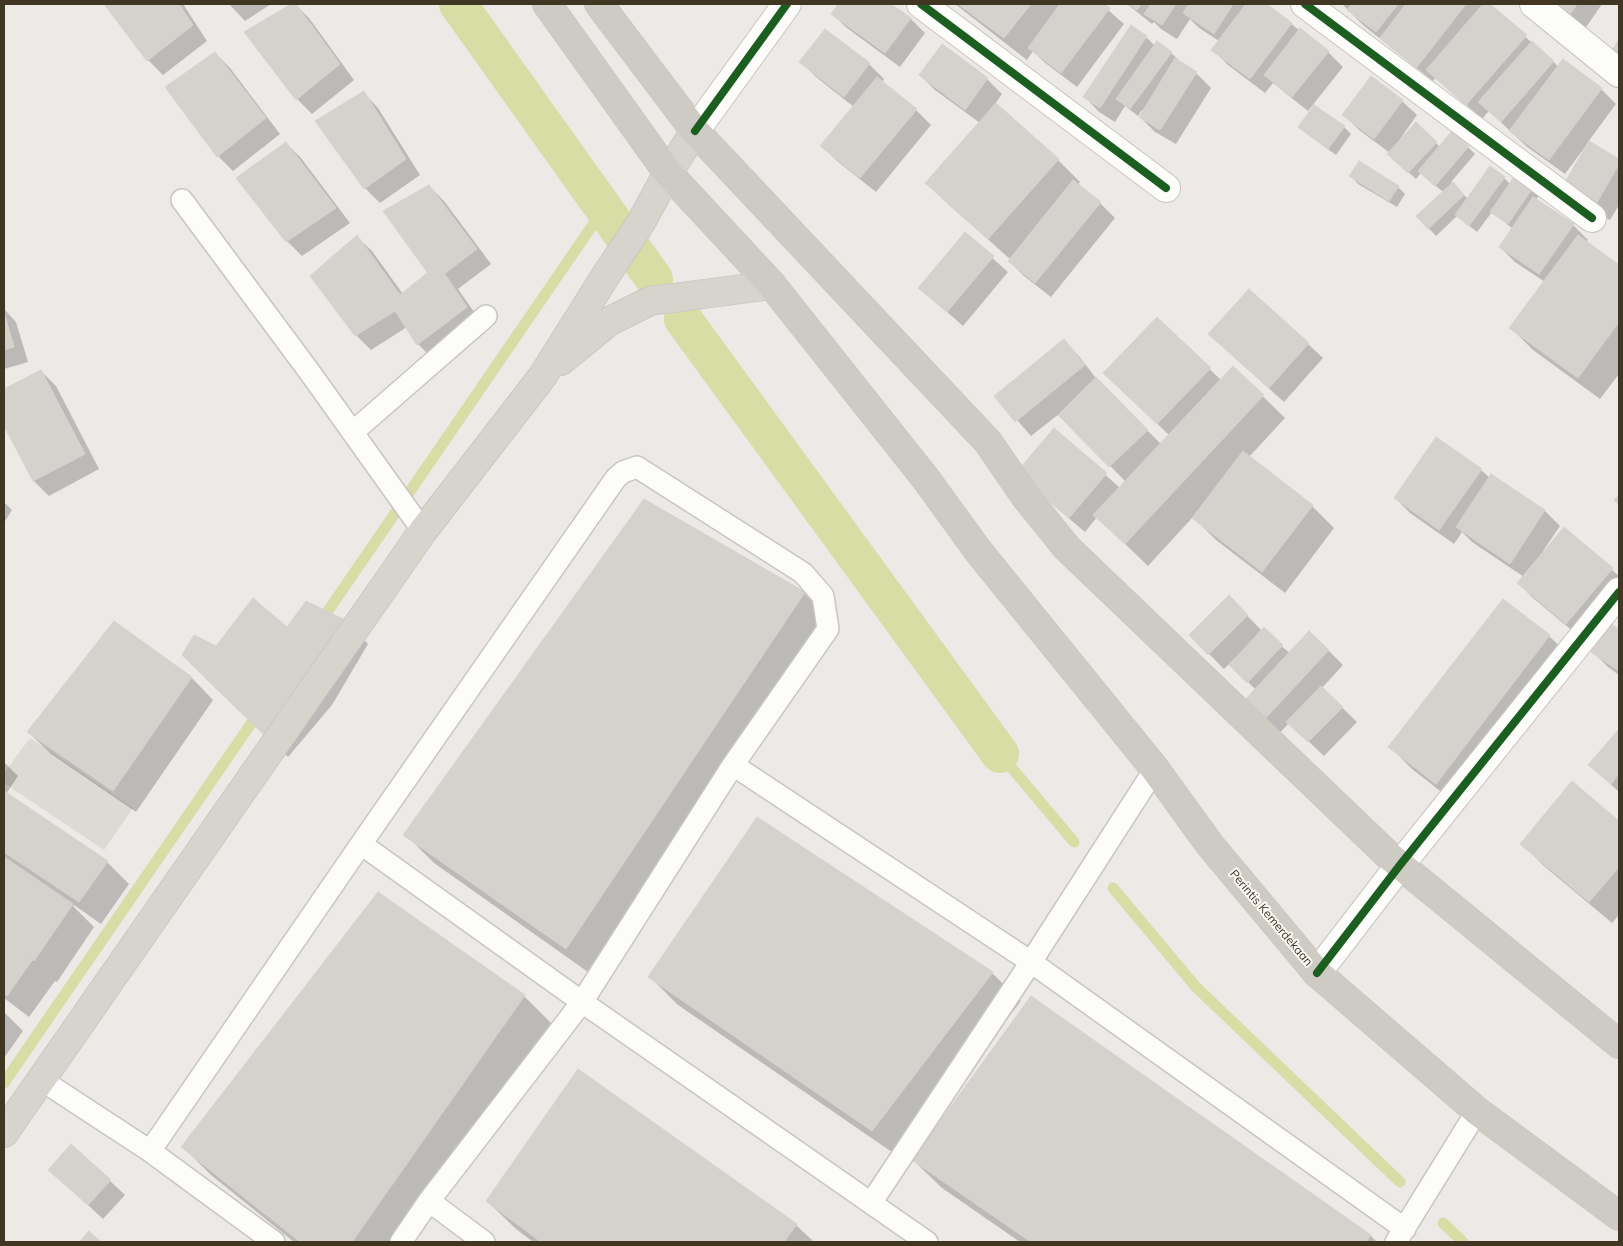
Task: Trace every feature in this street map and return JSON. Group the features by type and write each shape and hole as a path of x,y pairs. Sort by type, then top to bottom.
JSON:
{"highway":[{"name":"Perintis Kemerdekaan","path":"547,4 668,173 772,285 926,479 978,552 1155,769 1210,845 1317,973 1477,1111 1619,1216"},
{"path":"599,4 695,131 988,442 1025,496 1067,548 1400,865 1619,1044"}],"main road":[{"path":"4,1133 423,531 542,377 640,224 668,173 695,131"},
{"path":"542,377 610,321 650,301 772,285"}],"street":[{"path":"695,131 787,4"},
{"path":"920,4 1166,188"},
{"path":"1305,4 1592,218"},
{"path":"1534,4 1619,72"},
{"path":"1317,973 1400,865 1619,592"}],"lane":[{"path":"182,200 353,432 423,531"},
{"path":"353,432 486,316"},
{"path":"150,1151 616,478 623,472 637,467 803,573 823,596 828,629 733,765 582,1002 429,1201 401,1242"},
{"path":"733,765 1031,962 1401,1236 1477,1111"},
{"path":"871,1203 1031,962 1155,769"},
{"path":"361,844 582,1002 927,1242"},
{"path":"40,1079 150,1151 274,1242"},
{"path":"429,1201 484,1242"}],"shaded area":[{"path":"30,738 133,808 104,850 4,783 4,773"}],"building":[{"path":"104,4 179,4 193,25 147,61"},
{"path":"291,4 296,4 340,64 296,100 244,32"},
{"path":"838,4 891,4 911,18 885,53 831,14"},
{"path":"958,4 1031,4 1004,38"},
{"path":"1060,4 1104,4 1110,8 1061,73 1028,48"},
{"path":"1128,4 1141,4 1137,10"},
{"path":"1151,4 1176,4 1162,25 1144,14"},
{"path":"1189,4 1233,4 1214,34 1183,13"},
{"path":"1246,4 1267,4 1292,23 1250,79 1211,50"},
{"path":"1352,4 1398,4 1376,32 1347,10"},
{"path":"1406,4 1466,4 1417,67 1380,38"},
{"path":"1483,4 1490,4 1527,35 1466,105 1426,70"},
{"path":"1536,4 1577,4 1565,22"},
{"path":"1131,25 1147,36 1100,108 1083,97"},
{"path":"1300,28 1329,51 1292,97 1264,75"},
{"path":"825,29 870,63 844,97 799,62"},
{"path":"1619,39 1619,62 1609,56"},
{"path":"1157,41 1172,52 1130,109 1116,99"},
{"path":"1532,41 1554,61 1501,122 1478,102"},
{"path":"942,44 988,78 965,110 919,75"},
{"path":"215,52 266,118 217,157 165,87"},
{"path":"1175,58 1197,72 1160,130 1139,117"},
{"path":"1563,59 1602,88 1549,160 1509,131"},
{"path":"1371,76 1403,100 1374,139 1342,115"},
{"path":"877,77 917,109 860,178 820,146"},
{"path":"364,91 406,159 364,189 315,121"},
{"path":"996,103 1059,159 988,239 925,183"},
{"path":"1314,105 1345,126 1328,149 1298,127"},
{"path":"1416,122 1437,142 1408,173 1387,154"},
{"path":"1452,131 1469,146 1435,186 1418,171"},
{"path":"1589,141 1619,159 1619,164 1595,206 1562,187"},
{"path":"286,142 336,208 286,242 236,178"},
{"path":"1359,161 1399,186 1389,201 1349,176"},
{"path":"1490,166 1505,177 1469,226 1455,215"},
{"path":"1516,174 1534,186 1508,224 1490,212"},
{"path":"1073,180 1101,202 1035,283 1008,261"},
{"path":"1453,182 1464,195 1428,229 1416,216"},
{"path":"429,185 477,249 444,274 438,264 427,272 383,211"},
{"path":"1533,197 1574,224 1539,274 1499,247"},
{"path":"965,232 994,256 947,312 918,288"},
{"path":"357,235 400,295 390,303 395,311 355,336 310,276"},
{"path":"1578,235 1619,265 1619,322 1578,378 1509,328"},
{"path":"438,264 467,307 417,345 390,303"},
{"path":"1249,289 1309,343 1269,388 1208,334"},
{"path":"4,312 14,347 4,350"},
{"path":"1157,317 1211,368 1157,424 1103,373"},
{"path":"1064,339 1085,365 1015,422 994,396"},
{"path":"1233,366 1264,395 1125,544 1093,515"},
{"path":"41,370 85,454 33,481 4,426 4,389"},
{"path":"1096,377 1148,430 1109,467 1058,415"},
{"path":"1054,428 1107,473 1069,518 1016,473"},
{"path":"1436,437 1482,469 1439,530 1394,498"},
{"path":"1243,451 1313,505 1262,572 1192,518"},
{"path":"1491,474 1545,510 1510,564 1456,527"},
{"path":"1619,495 1619,505 1614,500"},
{"path":"644,499 805,592 566,949 403,835"},
{"path":"1564,527 1613,568 1566,624 1517,583"},
{"path":"1229,595 1248,615 1208,655 1189,635"},
{"path":"253,598 287,627 306,601 347,621 265,736 182,655 194,635 216,646"},
{"path":"1503,599 1550,635 1436,784 1388,747"},
{"path":"114,621 192,677 113,791 27,732"},
{"path":"1611,624 1619,629 1619,671 1591,652"},
{"path":"1264,627 1283,645 1247,683 1229,665"},
{"path":"1309,631 1329,650 1262,722 1242,703"},
{"path":"1321,686 1343,707 1308,742 1286,722"},
{"path":"1619,729 1619,773 1611,784 1588,765"},
{"path":"1572,781 1619,821 1619,867 1589,902 1520,844"},
{"path":"4,791 108,861 79,902 4,852"},
{"path":"757,817 993,972 872,1131 648,977"},
{"path":"4,857 73,904 34,961 4,938"},
{"path":"378,892 525,995 352,1242 300,1242 181,1147"},
{"path":"4,938 33,959 7,996 4,994"},
{"path":"1031,996 1371,1235 1366,1242 1031,1242 912,1160"},
{"path":"578,1069 797,1224 784,1242 541,1242 486,1201"},
{"path":"71,1144 111,1180 88,1205 48,1170"},
{"path":"89,1231 101,1242 79,1242"}],"waterway":[{"path":"458,4 654,279"},
{"path":"319,624 605,207"},
{"path":"683,319 1000,754"},
{"path":"4,1083 259,712"},
{"path":"1000,754 1074,842"},
{"path":"1113,888 1196,987 1400,1182"},
{"path":"1443,1223 1463,1242"}],"cycle path":[{"path":"695,131 787,4"},
{"path":"921,4 1166,188"},
{"path":"1305,4 1592,218"},
{"path":"1317,973 1400,865 1619,592"}]}
